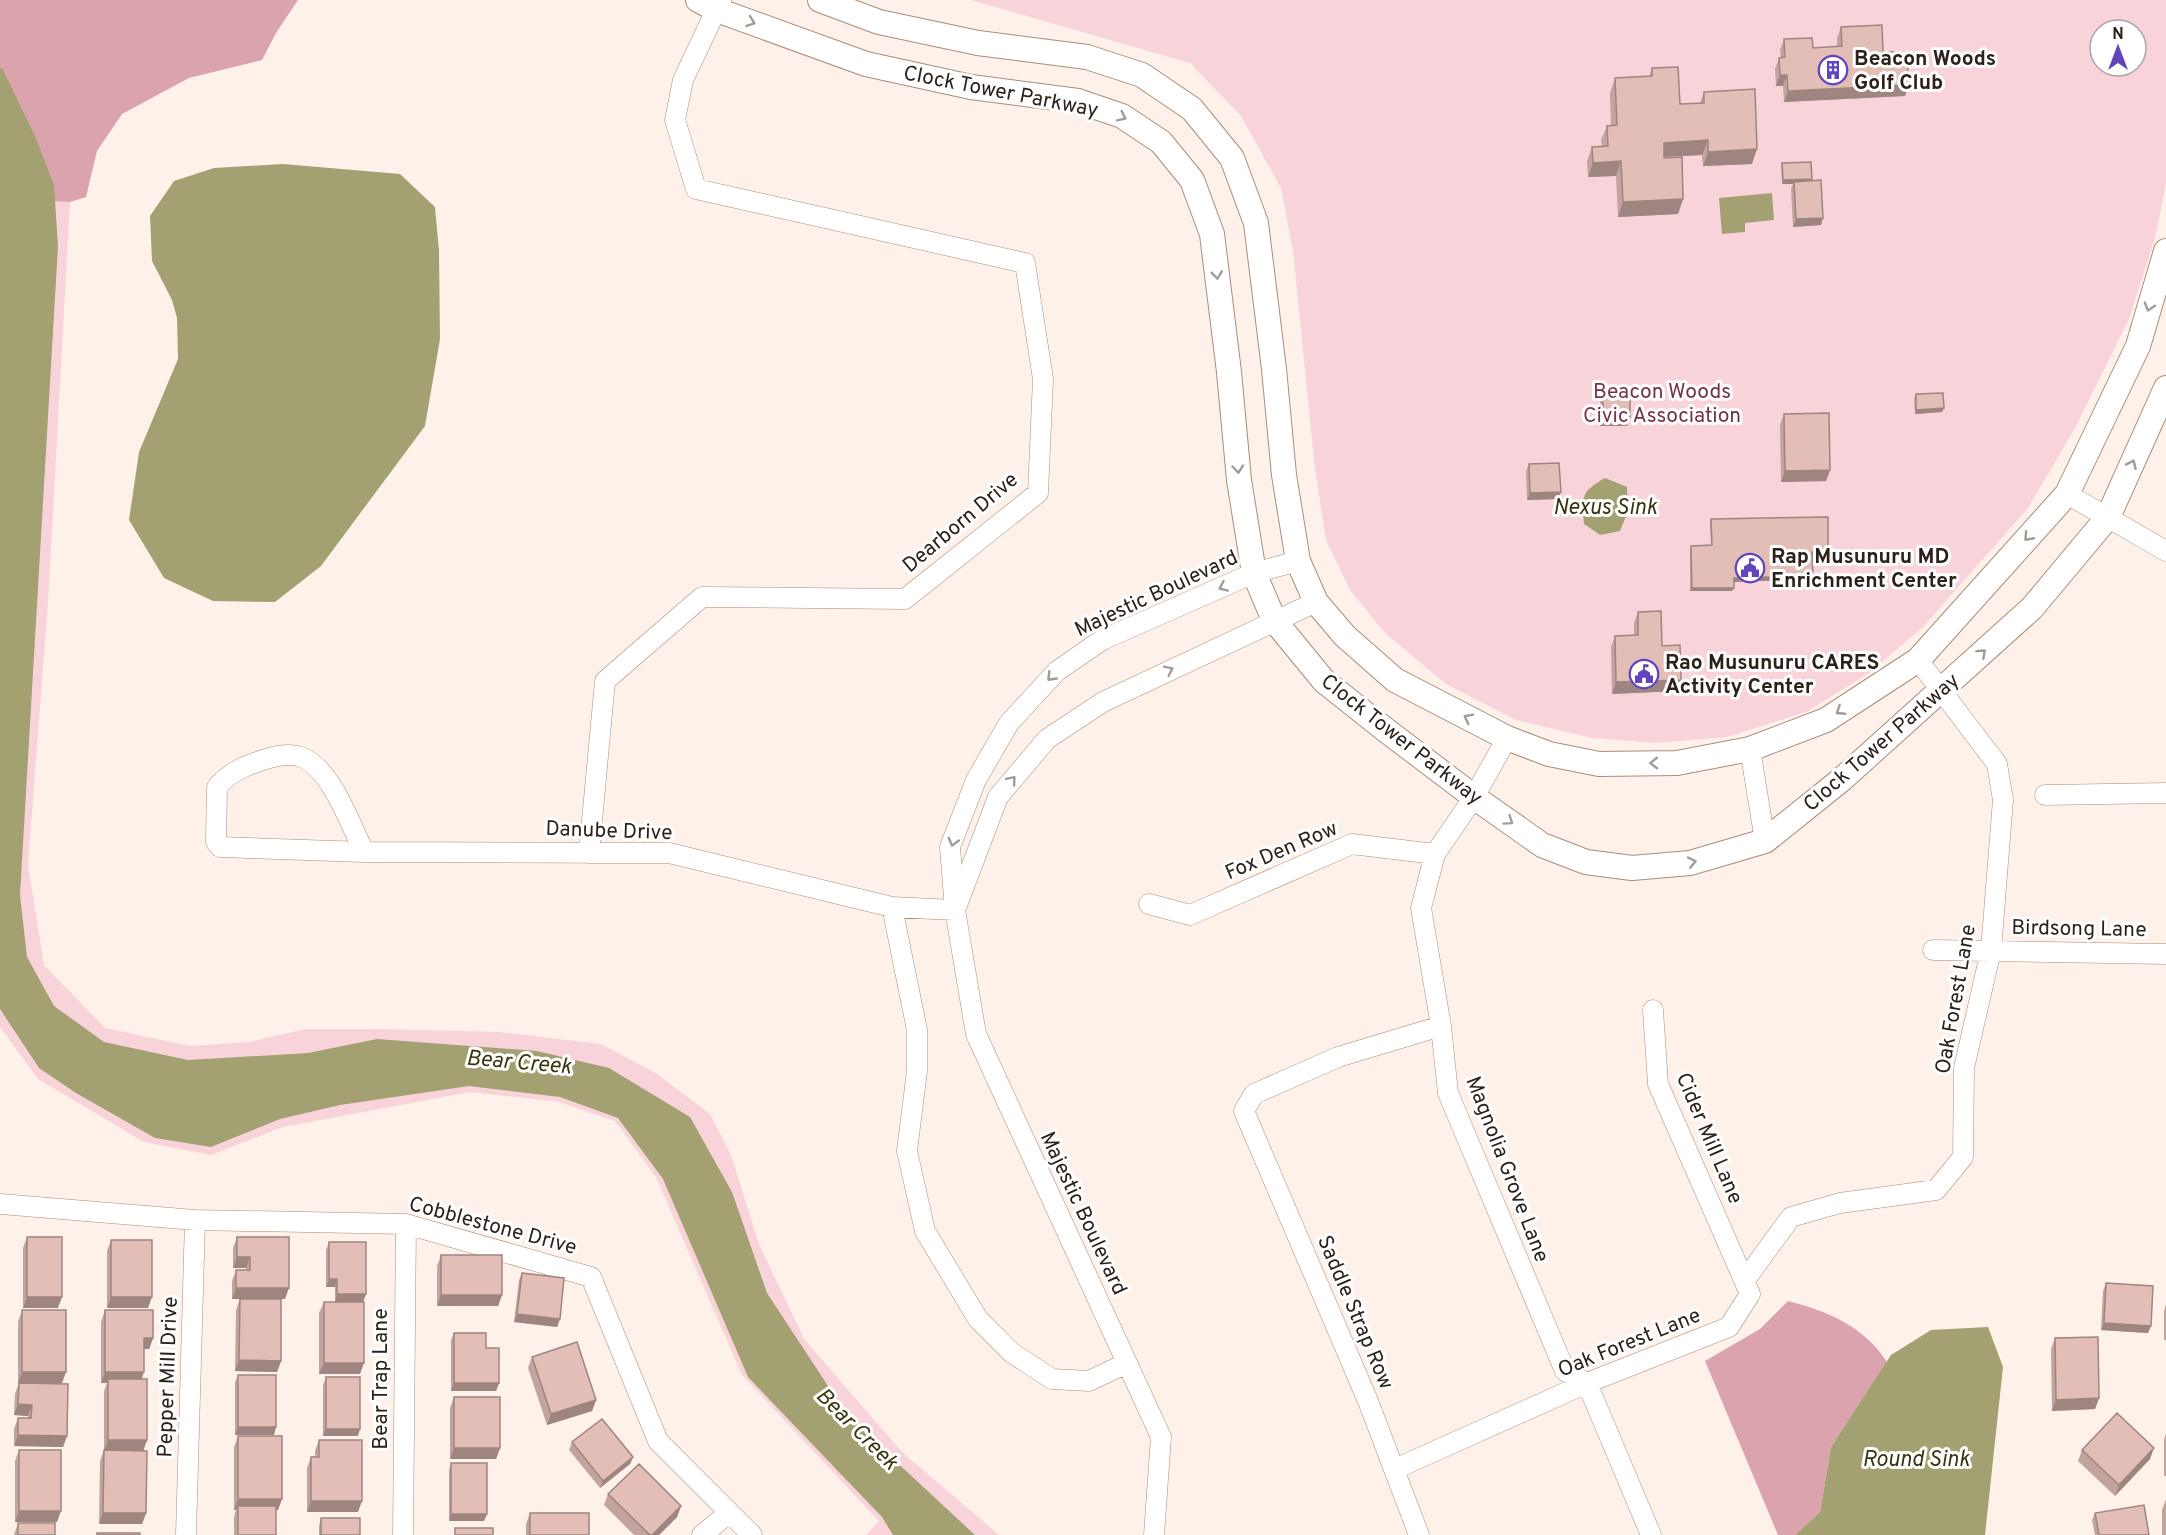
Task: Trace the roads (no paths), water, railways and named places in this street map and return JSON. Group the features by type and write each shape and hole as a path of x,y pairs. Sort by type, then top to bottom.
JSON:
{"street":[{"name":"Clock Tower Parkway","path":"820,0 879,22 978,43 1087,57 1142,75 1192,109 1232,158 1256,223 1284,475 1298,561 1316,602 1345,636 1395,680 1507,738 1549,754 1599,764 1677,763 1750,749 1826,720 1918,660 2067,494 2138,346 2166,251"},
{"name":"Clock Tower Parkway","path":"712,3 866,64 971,87 1078,101 1122,116 1161,142 1192,180 1212,234 1230,372 1239,480 1254,573 1274,620 1324,681 1474,797 1542,845 1586,862 1632,868 1690,863 1765,841 1841,780 2032,608 2108,517 2166,388"},
{"name":"Dearborn Drive","path":"589,853 605,681 702,597 905,600 1038,493 1043,379 1025,263 696,189 675,120 683,80 712,3"},
{"path":"2067,494 2166,551"},
{"name":"Majestic Boulevard","path":"1154,1535 1161,1437 976,1034 955,910 950,847 976,780 1009,723 1057,671 1102,640 1254,573 1298,561"},
{"path":"955,910 998,797 1047,739 1103,702 1316,602"},
{"name":"Oak Forest Lane","path":"1395,1469 1587,1383 1729,1327 1750,1294 1745,1280 1791,1217 1840,1203 1936,1190 1963,1157 1964,1068 1991,950 2003,800 1997,764 1918,660"},
{"name":"Magnolia Grove Lane","path":"1507,738 1474,797 1435,854 1421,908 1441,1026 1448,1093 1565,1371 1587,1383"},
{"path":"1750,749 1765,841"},
{"name":"Danube Drive","path":"364,852 332,787 317,766 299,756 276,756 247,766 227,775 217,787 216,842 220,847 364,852 669,853 892,907 955,910"},
{"path":"2045,795 2166,793"},
{"name":"Fox Den Row","path":"1149,904 1190,915 1352,844 1435,854"},
{"path":"892,907 917,1030 916,1071 907,1151 925,1231 978,1319 1012,1353 1052,1379 1089,1380 1127,1363"},
{"name":"Birdsong Lane","path":"1933,950 2166,954"},
{"name":"Cider Mill Lane","path":"1653,1010 1658,1084 1745,1280"},
{"name":"Saddle Strap Row","path":"1419,1535 1395,1469 1244,1110 1254,1094 1338,1056 1441,1026"},
{"name":"Cobblestone Drive","path":"0,1204 195,1220 406,1224 591,1277 658,1441 752,1535"},
{"name":"Pepper Mill Drive","path":"186,1535 195,1220"},
{"name":"Bear Trap Lane","path":"403,1535 406,1224"},
{"path":"1587,1383 1651,1535"},
{"path":"702,1535 729,1513"}],"water":[{"name":"Bear Creek","path":"0,67 35,136 54,185 58,246 20,895 27,957 54,1006 104,1042 188,1060 308,1053 377,1039 537,1051 609,1068 690,1117 732,1192 767,1293 849,1418 975,1535 893,1535 882,1517 748,1377 663,1179 618,1118 560,1097 469,1086 340,1105 280,1119 211,1147 155,1138 76,1093 39,1068 0,1009"},
{"path":"283,164 400,174 435,207 439,251 440,339 425,426 321,566 275,602 213,601 164,578 129,520 139,452 178,359 177,318 172,300 152,261 150,216 174,181 214,168"},
{"path":"1772,193 1774,220 1745,223 1745,232 1722,234 1719,198"},
{"name":"Nexus Sink","path":"1605,478 1627,487 1628,511 1620,531 1600,535 1584,524 1583,502 1584,496 1591,487"},
{"name":"Round Sink","path":"1988,1327 2003,1367 1985,1535 1795,1535 1820,1512 1831,1447 1891,1355 1931,1330"}],"place":[{"name":"Beacon Woods Golf Club","path":"1833,70"},
{"name":"Rap Musunuru MD Enrichment Center","path":"1750,568"},
{"name":"Rao Musunuru CARES Activity Center","path":"1644,674"}],"park label":[{"name":"Beacon Woods Civic Association","path":"1662,403"}]}
